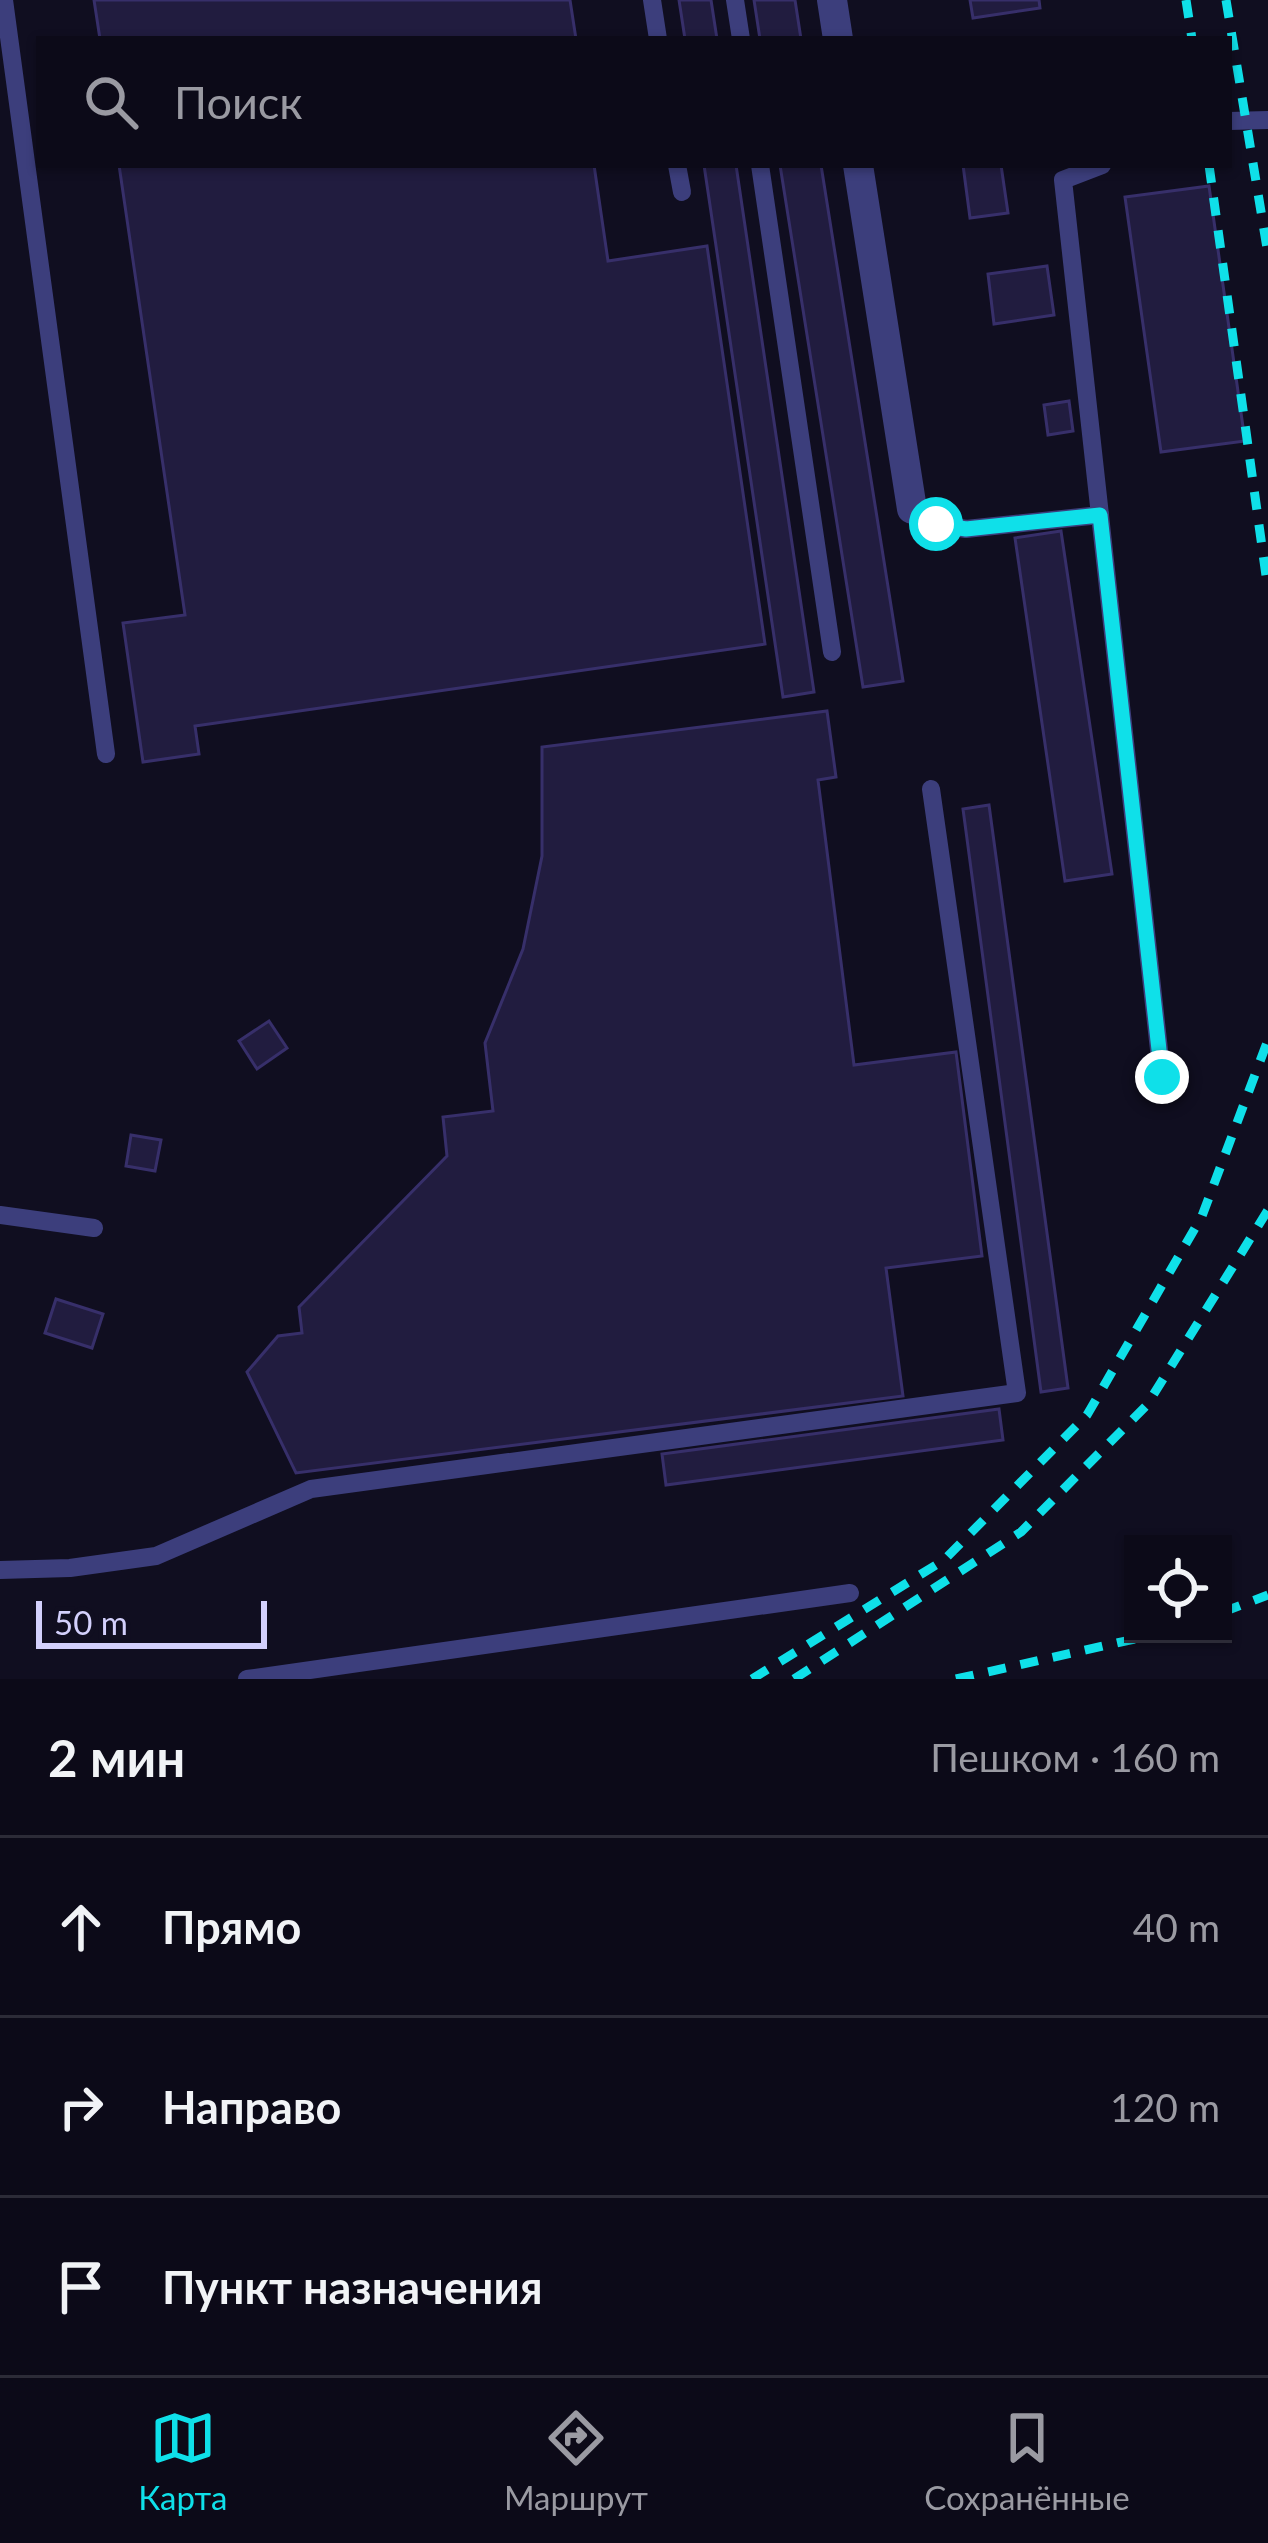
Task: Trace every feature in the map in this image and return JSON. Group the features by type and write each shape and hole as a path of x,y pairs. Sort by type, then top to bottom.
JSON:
{"street":[{"path":"832,0 838,36"},
{"path":"858,168 912,509"}],"lane":[{"path":"4,0 106,754"},
{"path":"652,0 658,36"},
{"path":"735,0 741,36"},
{"path":"1232,122 1268,120"},
{"path":"678,168 682,192"},
{"path":"760,168 832,652"},
{"path":"1094,168 1064,180 1162,1077"},
{"path":"912,509 936,524 966,529 1100,515"},
{"path":"0,1570 70,1568 156,1556 311,1489 1017,1394 931,789"},
{"path":"0,1215 94,1228"},
{"path":"248,1679 850,1593"}],"building":[{"path":"94,0 570,0 576,36 100,36"},
{"path":"679,0 711,0 717,36 685,36"},
{"path":"754,0 795,0 801,36 760,36"},
{"path":"970,0 1039,0 1040,8 973,18"},
{"path":"119,168 594,168 608,261 707,246 765,644 195,726 199,754 143,762 123,623 185,615"},
{"path":"704,168 736,168 814,692 783,697"},
{"path":"780,168 821,168 903,681 863,687"},
{"path":"963,168 1001,168 1008,213 970,218"},
{"path":"1209,186 1245,441 1161,452 1125,197"},
{"path":"1047,266 1054,315 994,324 988,274"},
{"path":"1069,401 1073,431 1048,435 1044,405"},
{"path":"1061,531 1112,874 1065,881 1015,538"},
{"path":"827,711 836,777 818,780 854,1065 956,1052 982,1256 886,1268 903,1396 296,1473 247,1372 278,1336 302,1333 299,1307 447,1156 443,1117 493,1111 485,1043 523,949 542,856 542,747"},
{"path":"989,805 1068,1388 1041,1392 963,809"},
{"path":"269,1021 287,1048 257,1069 239,1041"},
{"path":"131,1135 161,1140 155,1171 126,1166"},
{"path":"56,1299 103,1314 92,1348 45,1333"},
{"path":"999,1409 1003,1440 666,1485 662,1454"}],"railway":[{"path":"1186,0 1192,36"},
{"path":"1226,0 1232,36"},
{"path":"1232,36 1268,254"},
{"path":"1209,168 1268,590"},
{"path":"752,1679 944,1560 1087,1415 1202,1216 1268,1040"},
{"path":"794,1679 1021,1532 1147,1405 1268,1210"},
{"path":"1232,1609 1268,1595"},
{"path":"956,1679 1124,1641"}],"route":[{"path":"936,524 966,529 1100,515 1162,1077"}]}
